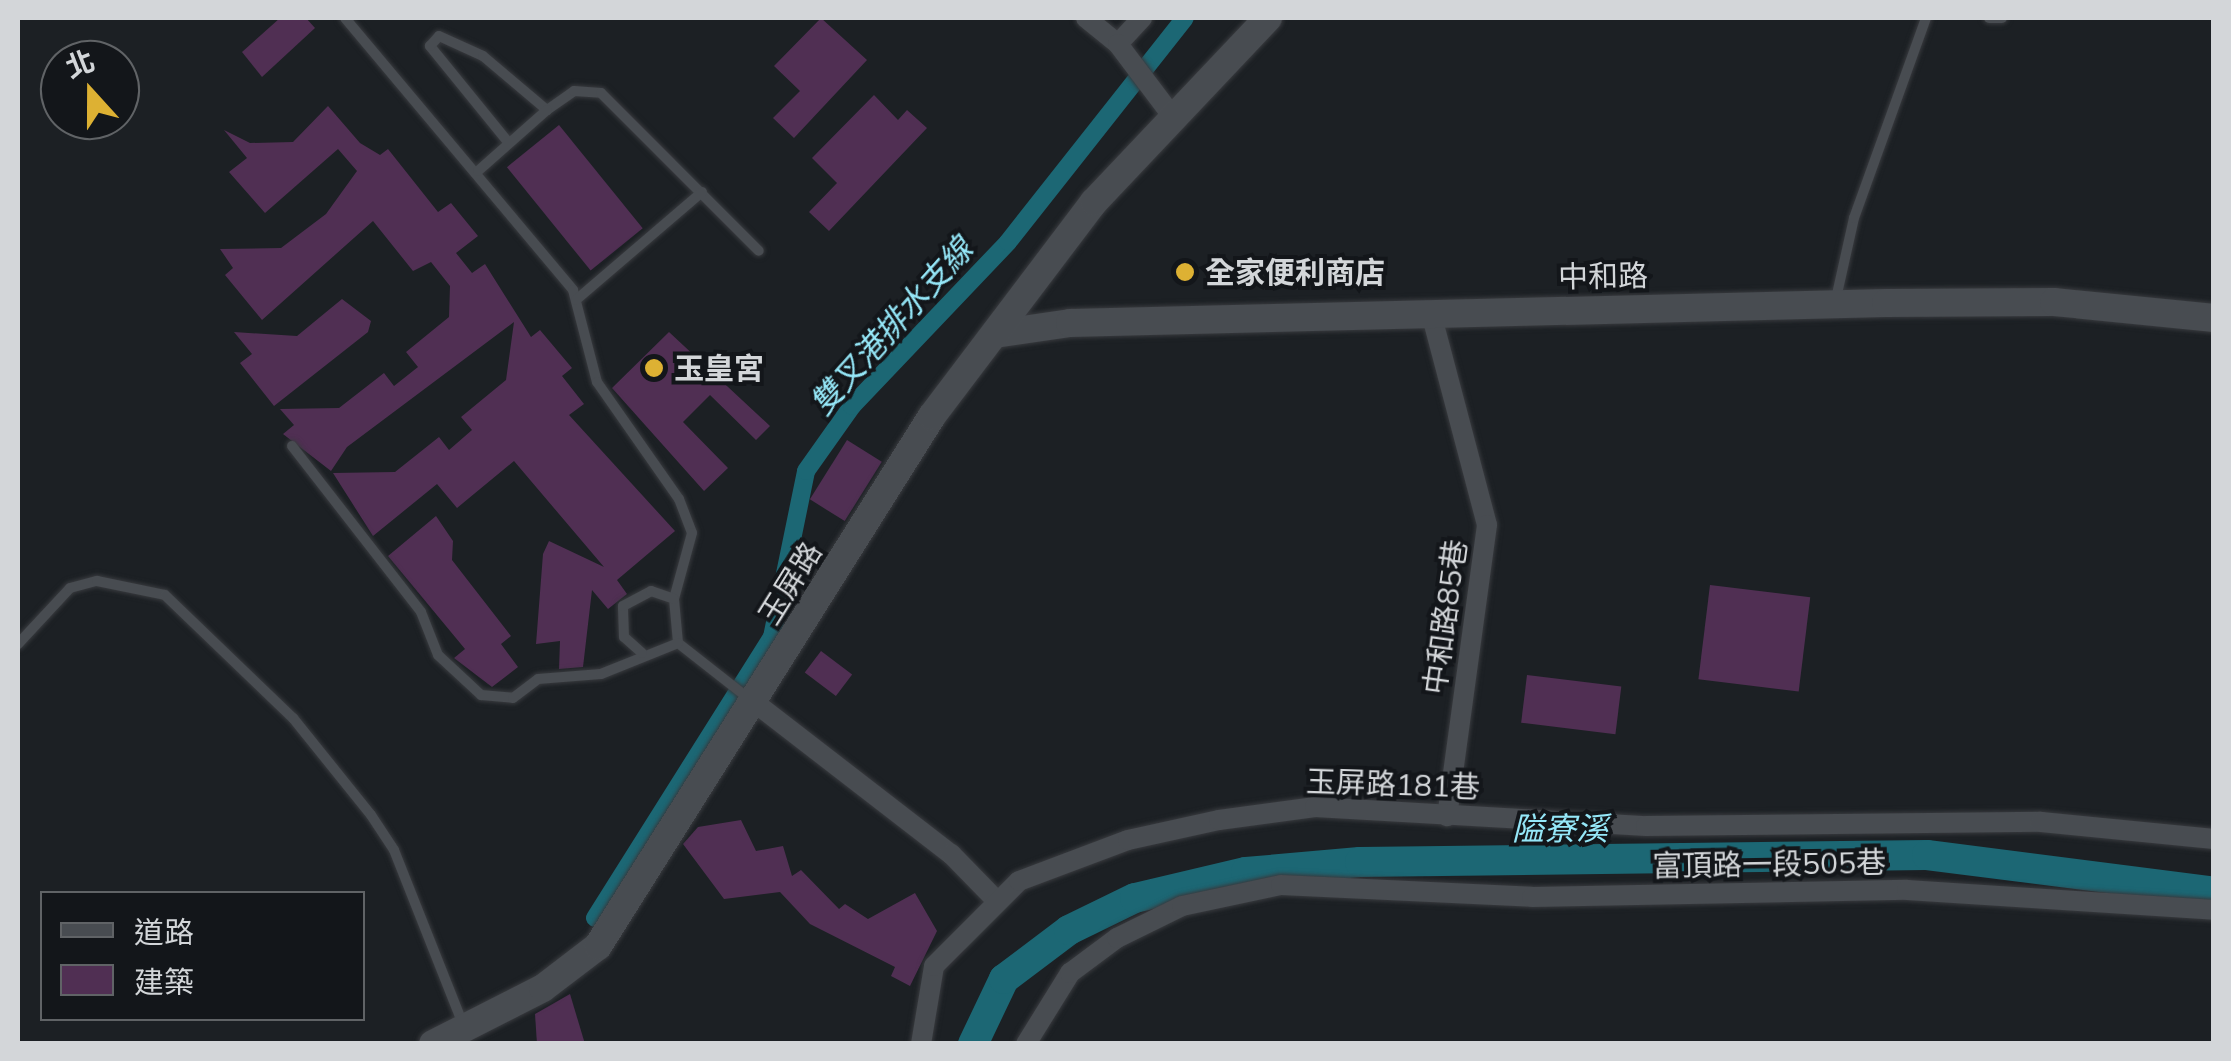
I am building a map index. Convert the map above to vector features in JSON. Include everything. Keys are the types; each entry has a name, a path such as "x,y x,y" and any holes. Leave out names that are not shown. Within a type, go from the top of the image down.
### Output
{"street":[{"path":"1086,18 1118,44 1170,113"},
{"path":"1118,44 1142,18"},
{"name":"玉屏路","path":"432,1044 543,988 598,946 932,416 1170,113 1268,18"},
{"name":"中和路","path":"994,334 1070,323 1834,304 2054,302 2214,318"},
{"name":"中和路85巷","path":"1431,313 1488,525 1446,816"},
{"path":"754,702 951,854 995,900"},
{"name":"玉屏路181巷","path":"921,1044 934,966 995,900 1050,866 1219,820 1315,807 1646,826 2041,822 2214,840"},
{"name":"富頂路一段505巷","path":"1026,1044 1070,973 1117,938 1182,906 1281,886 1532,897 1907,890 2214,910"}],"lane":[{"path":"345,18 478,171 576,300 597,382 678,499 692,534 674,599 678,644 754,702"},
{"path":"1834,304 1854,218 1926,18"},
{"path":"1989,18 2002,18"},
{"path":"508,142 430,46 438,36 483,56 547,110"},
{"path":"478,171 508,142 574,91 602,92 760,251"},
{"path":"576,300 702,192"},
{"path":"292,446 421,612 438,655 481,695 512,698 538,679 601,674 642,653 678,644"},
{"path":"18,644 70,588 98,581 166,594 293,718 371,815 394,850 464,1028"},
{"path":"642,653 624,637 622,606 652,591 674,599"}],"building":[{"path":"280,18 306,18 315,28 262,77 242,52"},
{"path":"821,18 867,60 794,138 773,118 800,91 774,66"},
{"path":"874,95 898,120 907,110 927,128 829,231 809,212 837,183 812,158"},
{"path":"328,106 360,143 380,155 388,149 438,212 451,203 478,236 456,253 472,273 485,264 531,337 540,330 572,368 562,376 584,404 569,415 675,531 617,580 627,594 608,609 592,590 583,667 559,669 560,641 536,644 543,554 549,541 604,567 514,461 457,508 437,484 373,536 333,473 395,472 439,437 449,450 472,430 461,417 506,380 514,322 347,447 331,471 283,434 294,425 280,409 339,408 384,373 394,386 418,367 406,352 449,317 450,286 431,262 413,271 373,221 262,320 225,275 233,268 220,249 281,248 326,214 357,171 338,149 265,213 229,172 247,158 224,130 250,143 293,142"},
{"path":"559,125 643,228 591,271 507,167"},
{"path":"342,299 371,321 368,332 274,406 240,363 252,354 234,332 297,336"},
{"path":"669,332 770,426 756,440 710,395 683,422 728,468 704,491 612,388"},
{"path":"847,440 882,462 845,521 810,499"},
{"path":"436,516 453,541 452,560 511,636 501,644 518,667 492,687 454,658 465,649 388,556"},
{"path":"1710,585 1810,597 1799,692 1698,679"},
{"path":"821,651 852,674 836,696 805,673"},
{"path":"1527,675 1621,687 1615,734 1521,723"},
{"path":"741,820 756,851 783,846 792,876 801,870 839,909 845,904 868,919 915,893 937,931 910,986 891,976 895,967 810,924 780,892 724,899 683,844 698,827"},
{"path":"570,994 585,1044 537,1044 535,1014"}],"waterway":[{"name":"雙叉港排水支線","path":"595,918 772,637 806,471 852,406 1008,242 1185,18"},
{"name":"隘寮溪","path":"973,1044 1004,979 1069,930 1135,898 1246,872 1360,862 1927,855 2214,892"}],"place":[{"name":"全家便利商店","path":"1185,272"},
{"name":"玉皇宮","path":"654,368"}]}
